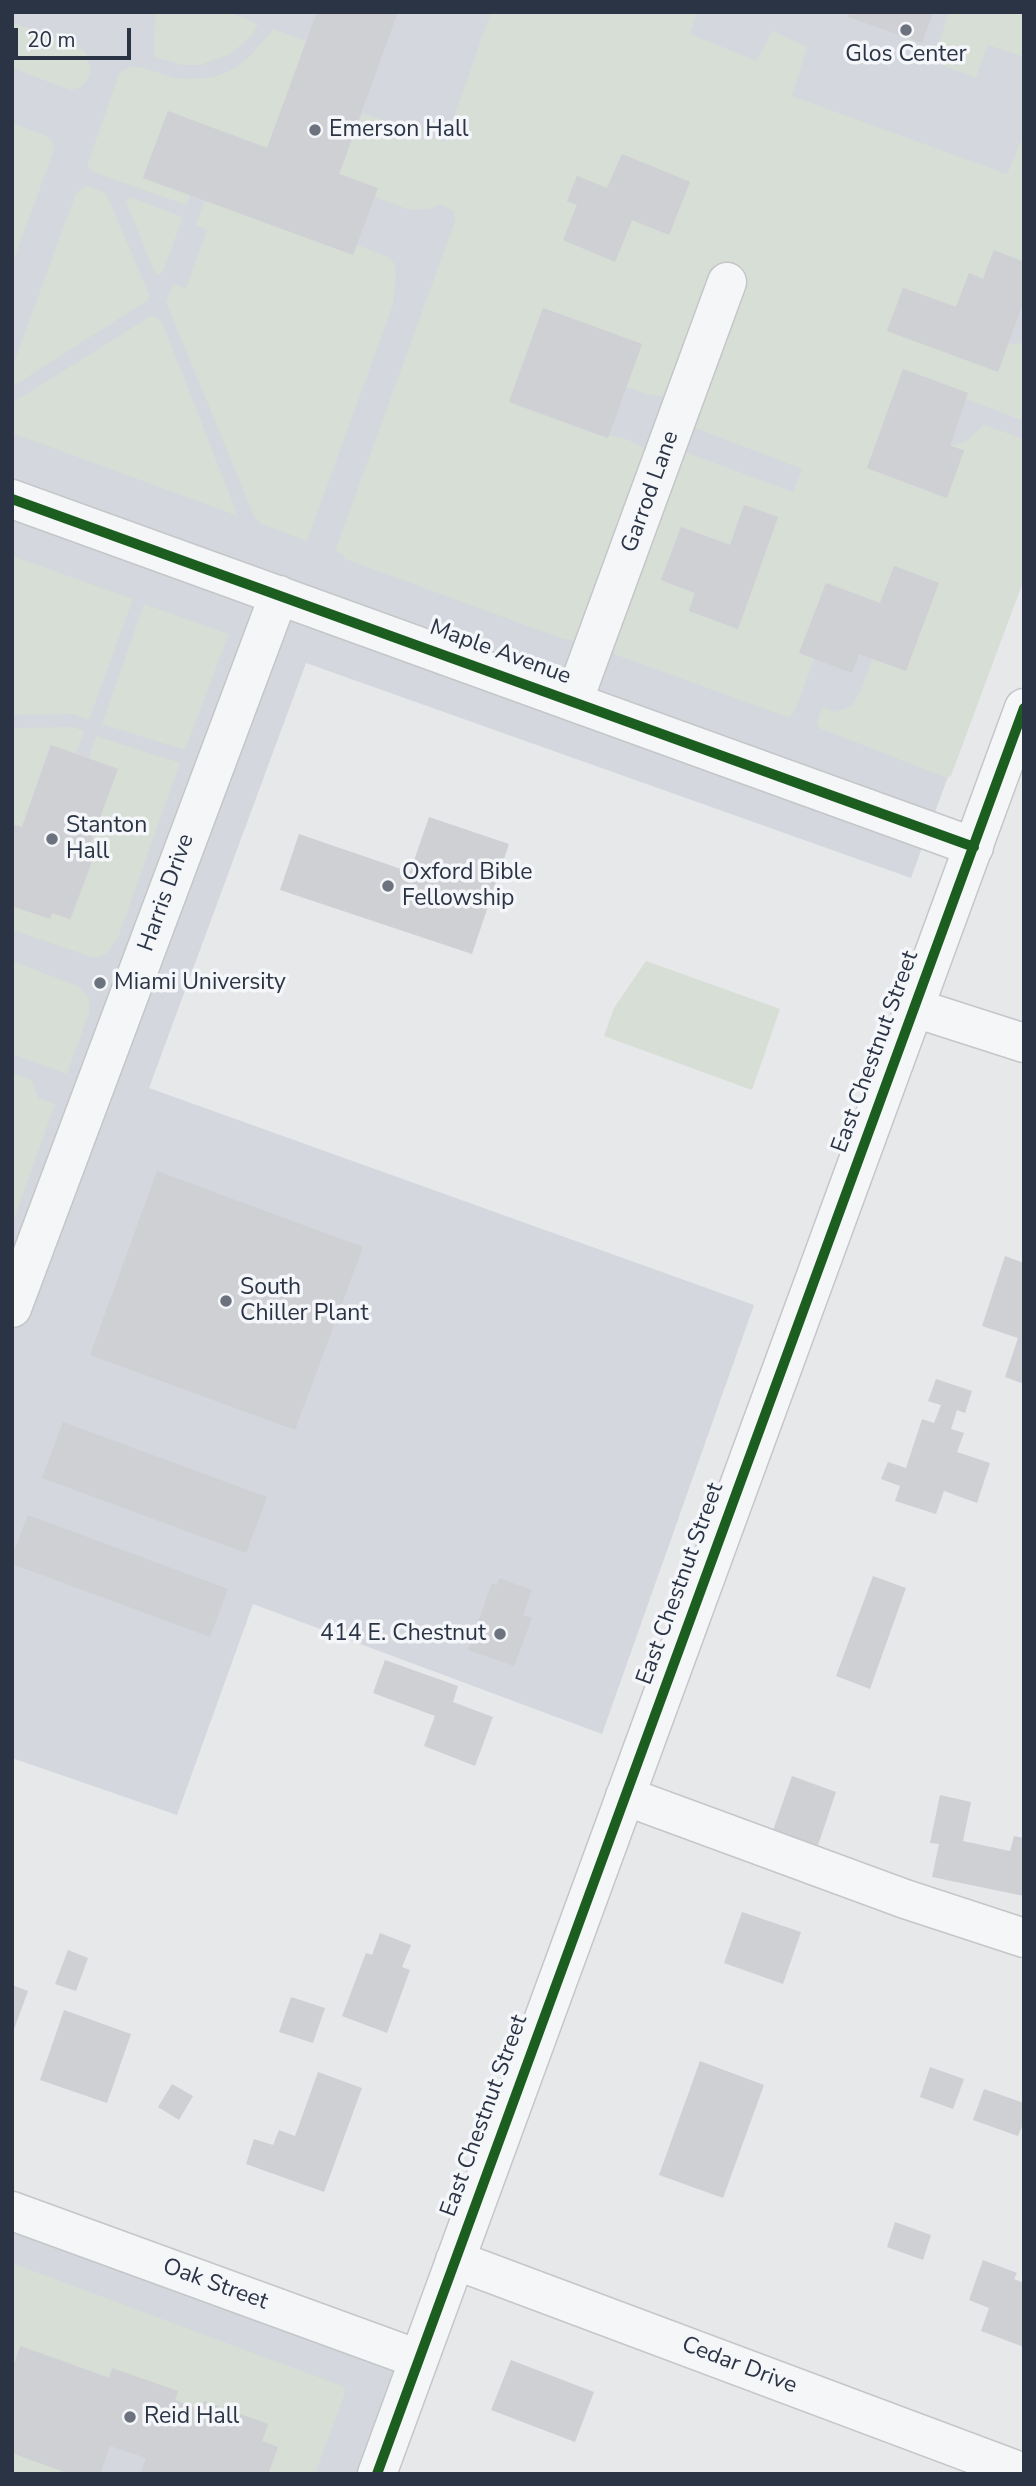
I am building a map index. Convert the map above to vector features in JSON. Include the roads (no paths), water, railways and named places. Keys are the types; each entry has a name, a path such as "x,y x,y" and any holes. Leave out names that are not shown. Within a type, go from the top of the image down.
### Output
{"street":[{"name":"Garrod Lane","path":"573,702 727,282"},
{"name":"Maple Avenue","path":"12,499 974,847"},
{"name":"Harris Drive","path":"12,1308 278,595"},
{"name":"East Chestnut Street","path":"377,2474 1024,708"},
{"path":"915,1008 1024,1043"},
{"path":"625,1796 905,1899 1024,1938"},
{"name":"Oak Street","path":"12,2211 418,2359"},
{"name":"Cedar Drive","path":"455,2260 1024,2473"}],"place":[{"name":"Glos Center","path":"906,30"},
{"name":"Emerson Hall","path":"315,130"},
{"name":"Stanton Hall","path":"52,839"},
{"name":"Oxford Bible Fellowship","path":"388,886"},
{"name":"Miami University","path":"100,983"},
{"name":"South Chiller Plant","path":"226,1301"},
{"name":"414 E. Chestnut","path":"500,1634"},
{"name":"Reid Hall","path":"130,2417"}]}
